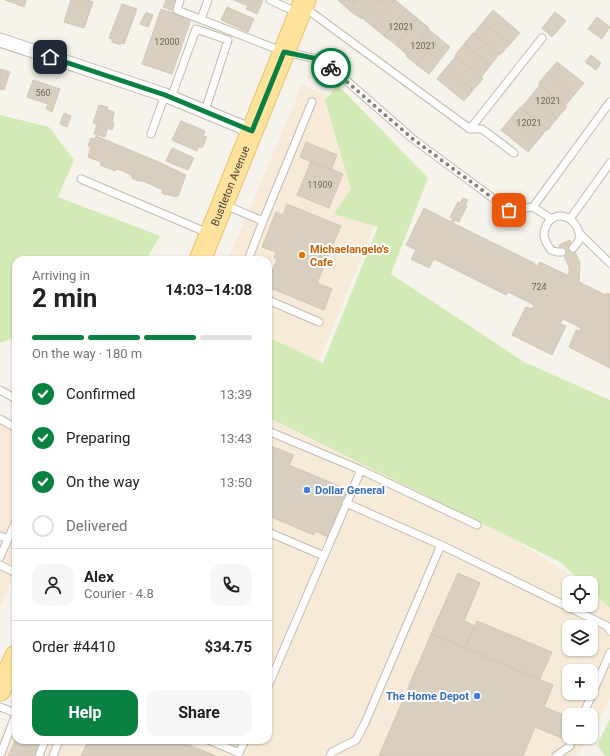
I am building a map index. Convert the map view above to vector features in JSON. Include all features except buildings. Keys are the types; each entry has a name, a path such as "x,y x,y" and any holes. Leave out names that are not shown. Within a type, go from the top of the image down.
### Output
{"main road":[{"name":"Bustleton Avenue","path":"202,256 302,7"},
{"path":"0,690 12,664"}],"street":[{"path":"0,40 168,96 252,131"}],"lane":[{"path":"180,0 177,10 284,52 323,60 413,139 509,210 533,207 552,219"},
{"path":"201,19 208,0"},
{"path":"270,0 302,7 470,129 482,129 514,152"},
{"path":"151,134 196,30 228,40 205,111"},
{"path":"470,129 542,38"},
{"path":"250,256 312,102"},
{"path":"533,207 610,102"},
{"path":"570,219 610,163"},
{"path":"81,180 210,234"},
{"path":"223,204 263,221"},
{"path":"562,252 551,250 544,236 546,225 552,219 560,216 570,219 576,225 579,233 579,241 573,248"},
{"path":"579,233 610,263"},
{"path":"272,302 319,322"},
{"path":"0,390 12,396"},
{"path":"0,419 12,426"},
{"path":"272,433 361,470 477,525"},
{"path":"272,676 361,470"},
{"path":"346,503 441,545 607,626 610,632"},
{"path":"0,557 12,530"},
{"path":"272,534 324,556"},
{"path":"0,536 8,539"},
{"path":"330,756 332,752 356,740 365,723 441,545"},
{"path":"0,566 12,571"},
{"path":"586,708 610,653"},
{"path":"0,707 12,712"},
{"path":"0,756 12,724"},
{"path":"39,756 44,744"},
{"path":"53,756 58,744"},
{"path":"218,744 247,756"},
{"path":"239,753 243,744"},
{"path":"556,756 571,744"}],"shaded area":[{"path":"302,85 337,99 378,216 294,422 479,517 572,576 562,576 562,612 598,612 598,592 610,600 610,699 598,720 598,708 562,708 562,744 585,744 580,752 575,756 0,756 0,739 12,710 12,744 272,744 272,256 230,256"},
{"path":"0,424 12,431 12,579 0,607"}],"green space":[{"path":"338,85 428,178 391,274 524,362 610,400 610,608 598,597 598,576 575,576 560,562 272,419 272,339 323,363 378,227 334,214 351,189 325,100"},
{"path":"0,115 49,127 74,160 58,197 160,236 148,256 12,256 12,338 0,343"},
{"path":"610,719 610,756 605,756 597,745"}],"way so far":[{"path":"331,68 413,139 509,210"}],"place":[{"name":"Michaelangelo's Cafe","path":"302,255"},
{"name":"Dollar General","path":"307,490"},
{"name":"The Home Depot","path":"477,696"}],"route":[{"path":"50,57 165,95 252,131 284,52 323,60 331,68"}]}
